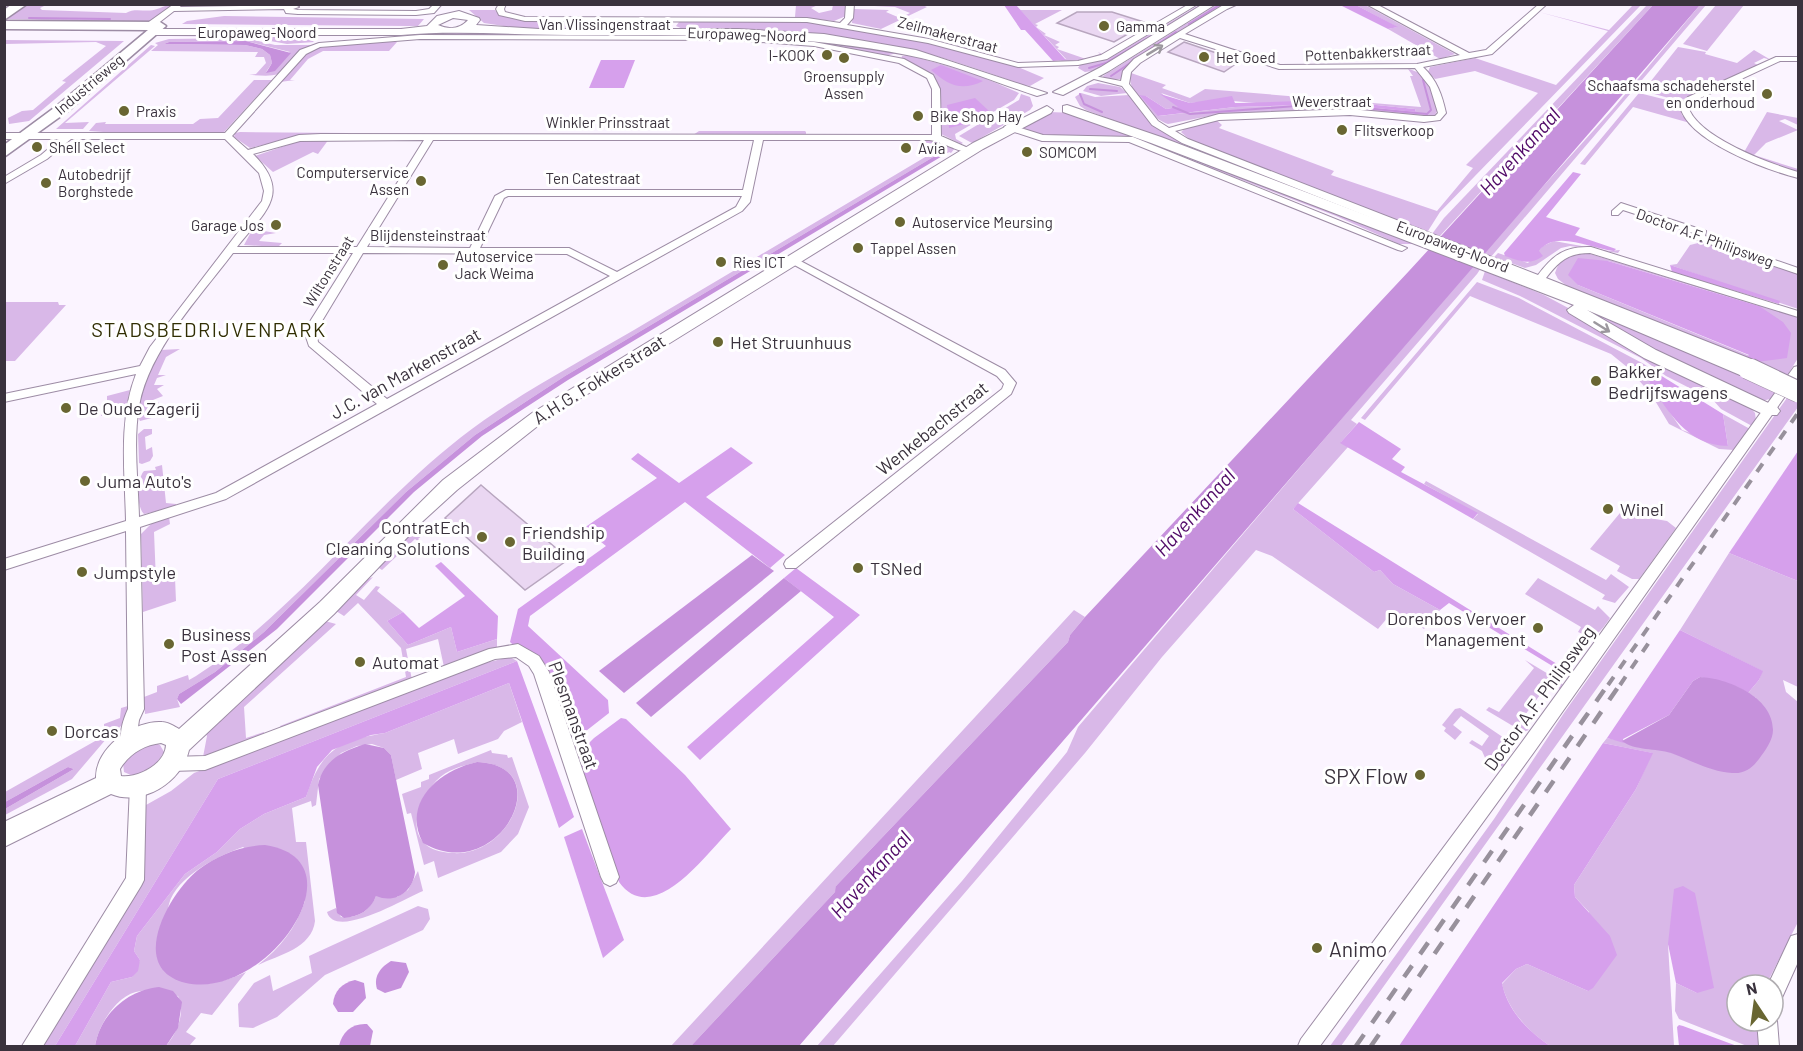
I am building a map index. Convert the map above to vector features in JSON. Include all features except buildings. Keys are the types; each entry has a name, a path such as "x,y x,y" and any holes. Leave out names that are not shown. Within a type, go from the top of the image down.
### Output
{"main road":[{"path":"4,8 9,4"},
{"path":"4,16 21,4"},
{"path":"1040,101 1068,100 1092,77 1211,4"},
{"path":"434,26 441,18 466,15"},
{"name":"Europaweg-Noord","path":"4,25 300,32 434,26 450,32 466,15 511,30 802,35 912,52 979,72 1040,101"},
{"name":"Europaweg-Noord","path":"4,31 434,26"},
{"name":"Industrieweg","path":"4,153 13,138 63,108 150,29"},
{"path":"300,32 314,36 319,45"},
{"path":"892,59 902,53 912,52"},
{"path":"1040,101 1068,100"},
{"name":"Europaweg-Noord","path":"1068,100 1411,239 1537,282 1749,368 1798,395"},
{"name":"A.H.G. Fokkerstraat","path":"158,743 259,671 327,608 416,516 477,461 537,418 1010,128 1040,101"},
{"path":"1537,282 1650,354 1771,411"},
{"path":"4,835 110,776 115,755 158,743 157,778 138,786 123,788 110,776"},
{"path":"4,829 110,776"}],"street":[{"path":"150,29 177,7 287,8 304,4"},
{"path":"287,8 298,12 416,13 431,11 439,4"},
{"name":"Zeilmakerstraat","path":"503,4 500,9 502,13 519,18 675,16 799,19 929,41 1012,65 1071,63 1107,56 1195,4"},
{"path":"843,25 849,18 850,4"},
{"path":"1071,63 1081,73 1125,84 1131,66 1224,7 1235,4"},
{"path":"1369,4 1468,56"},
{"name":"Pottenbakkerstraat","path":"1180,35 1279,67 1417,66 1492,51 1544,4"},
{"path":"670,32 675,16"},
{"name":"Van Vlissingenstraat","path":"319,45 401,38 734,38 814,44 892,59 915,67 932,80 938,103 937,138"},
{"path":"227,136 303,52 319,45"},
{"path":"1798,58 1778,59 1691,99 1684,106 1690,120 1727,149 1752,161 1798,175"},
{"name":"Weverstraat","path":"1161,136 1219,117 1350,112 1424,119 1437,118 1442,113 1435,86 1432,79 1417,66"},
{"name":"Europaweg-Noord","path":"1125,84 1161,136"},
{"name":"Europaweg-Noord","path":"1010,128 1042,138 1130,140 1411,239"},
{"name":"Industrieweg","path":"4,181 44,157 69,136"},
{"path":"13,138 227,136 266,173 270,190 263,209 154,350 144,369 132,415 136,710 131,720 158,743"},
{"name":"Wiltonstraat","path":"385,404 313,343 310,331 430,137"},
{"name":"J.C. van Markenstraat","path":"4,565 221,496 739,208 745,202 759,137"},
{"name":"Winkler Prinsstraat","path":"245,154 304,138 937,138 977,147"},
{"name":"Ten Catestraat","path":"474,250 500,196 506,194 746,193"},
{"name":"Doctor A.F. Philipsweg","path":"1615,213 1621,206 1702,233 1699,237 1798,271"},
{"path":"1537,282 1559,255 1577,249 1592,250 1798,314"},
{"name":"Blijdensteinstraat","path":"232,250 575,252 618,276"},
{"name":"Wenkebachstraat","path":"791,564 1010,387 1008,380 1001,374 793,260"},
{"name":"Europaweg-Noord","path":"1749,368 1798,386"},
{"path":"4,398 144,369"},
{"name":"Doctor A.F. Philipsweg","path":"1308,1047 1771,411 1798,370"},
{"name":"Plesmanstraat","path":"158,743 205,763 494,653 518,650 534,661 541,672 610,877"},
{"path":"32,1047 135,880 138,786"},
{"path":"1784,973 1798,944"}],"shaded area":[{"path":"920,4 927,7 881,29 852,23 853,9 889,10 886,12 900,18 910,13 895,7 853,5"},
{"path":"25,5 46,5 40,8 42,10 126,13 172,5 152,20 143,23 8,19"},
{"path":"796,5 818,5 811,8 819,13 832,10 833,5 847,5 846,16 834,21 795,17"},
{"path":"1004,5 1016,5 1066,60 1053,61 1025,30 1021,30"},
{"path":"1199,5 1207,5 1099,70 1085,72 1078,68 1080,65 1113,56"},
{"path":"1216,5 1226,5 1132,61 1124,70 1121,79 1104,79 1103,76"},
{"path":"1340,5 1356,5 1398,27 1388,29"},
{"path":"1356,5 1365,5 1455,54 1440,59 1388,29 1397,27"},
{"path":"1633,5 1641,5 1440,212 1428,231 1415,229 1190,140 1181,132 1187,127 1215,119 1222,125 1219,128 1334,171 1331,175 1437,211 1473,168 1466,165 1538,93 1475,71 1435,79 1428,72 1430,67 1475,58 1556,85 1608,31 1539,12 1609,30"},
{"path":"1647,5 1653,5 1439,237 1432,234 1444,218"},
{"path":"1700,5 1706,5 1490,258 1482,254 1612,110"},
{"path":"1716,5 1744,5 1707,51 1683,44"},
{"path":"469,10 495,10 499,15 518,20 669,22 665,28 657,30 524,29 484,23"},
{"path":"1020,10 1062,10 1035,24 1038,25 1036,27 1046,34 1044,35 1060,42 1055,45 1059,47 1057,49 1086,59 1100,54 1098,52 1104,55 1083,60 1054,62 1066,59"},
{"path":"224,16 424,19 418,26 182,24 187,21"},
{"path":"679,22 811,22 922,41 1018,67 1044,78 1030,86 1023,85 909,49 853,39 797,34 685,30 676,26"},
{"path":"470,30 793,36 897,53 885,56 817,43 745,37 429,36 426,31 450,33"},
{"path":"172,33 306,35 314,42 287,44 248,37 169,36"},
{"path":"246,38 275,45 312,45 301,52 278,74 249,75 256,74 266,63 264,57 255,57 258,52 151,51 158,45 155,43 169,39","holes":["246,41 290,52 266,72 272,63 270,55 262,49 245,45 164,44 169,42"]},
{"path":"4,40 124,41 29,121 9,124 8,118 22,111 33,110 66,82 62,81 106,46 96,42 5,44"},
{"path":"392,40 397,42 389,51 323,51 308,59 290,80 295,80 280,82 304,55 317,48"},
{"path":"151,45 155,46 65,123 89,122 83,129 56,129"},
{"path":"1678,47 1706,52 1705,54 1737,63 1754,50 1771,60 1764,58 1754,63 1758,65 1680,101 1643,91"},
{"path":"908,55 973,73 1019,93 1014,100 955,134 956,139 963,143 961,144 941,134 938,86 927,72 901,60 902,56"},
{"path":"601,60 635,60 624,88 589,88"},
{"path":"941,65 983,81 968,86 949,83 931,70"},
{"path":"1408,69 1422,75 1430,84 1437,111 1435,115 1425,117 1353,110 1220,114 1168,124 1155,117 1141,103 1130,80 1131,73 1166,85 1162,88 1190,98 1205,89 1421,107 1410,76 1413,76","holes":["1161,93 1190,103 1221,100 1268,104 1328,100 1415,109 1416,112 1335,104 1235,107 1159,116 1140,96 1146,96 1166,109 1179,107"]},
{"path":"254,80 272,80 224,132 132,134 89,131 96,123 193,124 200,119 218,118"},
{"path":"1098,83 1120,87 1127,93 1101,96 1083,91 1087,86"},
{"path":"1081,93 1095,97 1129,95 1150,122 1183,144 1388,224 1086,110 1080,106 1075,97"},
{"path":"1639,93 1679,103 1682,115 1690,123 1633,107 1585,165 1580,164"},
{"path":"1021,94 1030,97 1033,106 1030,110 972,143 959,136 1019,100"},
{"path":"1160,94 1190,103 1232,96 1235,103 1328,100 1415,109 1416,112 1335,104 1235,107 1158,116 1139,95 1146,96 1166,109 1178,107"},
{"path":"975,98 989,111 969,123 949,128 947,105"},
{"path":"1049,112 1075,113 1416,244 1399,244 1336,216 1132,138 1040,136 1025,129"},
{"path":"1767,112 1798,118 1798,125 1785,119 1779,121 1798,130 1766,143 1754,155 1798,169 1798,173 1743,154"},
{"path":"699,131 805,131 806,135 693,135"},
{"path":"235,133 348,133 303,136 250,148 234,137"},
{"path":"329,139 318,154 313,152 273,172 255,156 299,141"},
{"path":"927,139 939,140 955,148 951,153 945,150 565,376 475,435 406,492 264,632 215,672 179,694 177,699 180,707 145,714 144,697 157,692 157,686 188,675 189,680 232,650 266,622 394,497 460,438 502,408 546,381 932,153 923,149 922,144 927,143 922,142"},
{"path":"1573,172 1581,174 1546,217 1580,228 1575,235 1616,249 1614,251 1605,250 1574,242 1554,241 1539,251 1543,256 1533,261 1524,262 1505,256 1504,253"},
{"path":"251,232 276,233 264,235 259,241 282,243 278,247 244,245"},
{"path":"1554,241 1609,251 1620,250 1618,253 1570,246 1561,248 1536,265 1525,268 1494,257 1498,253 1528,263 1543,246"},
{"path":"1706,241 1798,273 1798,309 1670,265 1677,264 1690,245"},
{"path":"1587,253 1795,316 1798,319 1798,358 1787,376 1757,362 1759,306 1608,261 1578,285 1750,356 1746,358 1567,286 1558,279 1555,273 1563,259 1571,255"},
{"path":"1578,258 1608,261 1759,306 1783,322 1791,333 1787,358 1756,362 1746,358 1749,355 1578,285 1568,275"},
{"path":"1473,265 1481,268 1477,274 1351,420 1357,424 1341,442 1348,447 1293,509 1374,572 1380,570 1393,584 1440,610 1424,629 1394,610 1378,629 1272,556 1256,550 1162,657 1085,753 833,1046 817,1046 962,881 1067,752 1078,727"},
{"path":"1670,265 1780,301 1779,304 1672,272"},
{"path":"1485,271 1544,295 1747,404 1755,413 1756,421 1752,426 1721,409 1713,400 1666,376 1641,358 1520,296 1482,280"},
{"path":"1477,282 1519,298 1644,364 1652,370 1637,363 1650,377 1649,382 1682,430 1728,446 1723,414 1750,429 1734,450 1719,449 1669,424 1651,394 1627,367 1611,354 1470,296 1365,420 1361,418"},
{"path":"1561,299 1777,391 1770,399 1762,401 1617,333"},
{"path":"5,302 58,302 59,305 66,305 15,361 5,361"},
{"path":"180,349 166,357 158,375 166,375 157,378 154,385 164,385 157,389 163,396 148,402 151,406 158,402 167,414 140,421 138,406 140,396 160,350"},
{"path":"1637,363 1723,414 1728,446 1701,440 1681,425 1664,405 1649,382 1649,376 1634,366"},
{"path":"130,390 125,413 122,411 101,416 103,407 107,406 107,396"},
{"path":"1789,395 1798,400 1798,407 1341,1046 1330,1046 1494,819 1564,713"},
{"path":"1359,422 1401,449 1392,459 1405,467 1401,472 1478,513 1473,519 1340,443"},
{"path":"144,429 152,429 152,434 145,437 146,450 152,447 153,456 150,461 142,464 139,463 138,434"},
{"path":"731,447 753,463 706,497 785,555 770,568 685,502 530,616 528,626 608,700 609,713 586,731 575,736 566,720 552,675 547,667 537,656 510,642 518,609 606,546 584,528 657,478 631,459 638,453 679,483"},
{"path":"1798,451 1798,581 1729,553"},
{"path":"162,465 166,503 176,504 176,507 144,514 139,499 142,475 144,471 156,470 155,467"},
{"path":"1426,481 1606,580 1611,574 1629,587 1615,603 1602,599 1605,595 1473,519 1478,514 1424,484"},
{"path":"1298,503 1557,664 1554,667 1449,603 1440,610 1393,584 1380,570 1374,572 1293,509"},
{"path":"1620,513 1667,521 1676,528 1639,579 1632,579 1617,571 1620,566 1590,549"},
{"path":"169,517 170,524 154,532 156,581 175,578 176,601 143,612 141,534 152,523"},
{"path":"415,527 425,533 418,539 442,561 415,539 382,570 379,568"},
{"path":"1729,553 1798,581 1798,687 1783,680 1786,692 1798,702 1798,922 1772,973 1725,973 1725,1033 1759,1033 1761,1046 1747,1046 1679,1019 1675,1011 1676,983 1697,993 1668,944 1674,1046 1550,1046 1520,1019 1509,1003 1502,984 1516,969 1527,964 1588,991 1589,912 1575,897 1574,885 1636,789 1652,753 1603,743 1607,738 1667,751 1711,767 1756,698 1748,693 1759,680 1762,671 1680,630"},
{"path":"441,562 498,616 497,639 457,652 451,627 408,645 387,621 403,612 419,628 465,596 435,566"},
{"path":"796,568 860,615 700,760 687,747 834,617 784,578"},
{"path":"373,577 356,595 364,600 376,586 380,587 377,591 403,612 387,621 408,645 451,627 457,652 497,639 497,647 444,667 438,639 406,649 412,680 281,728 280,726 406,677 401,648 358,603 344,616 336,611 368,579"},
{"path":"1538,578 1595,610 1598,606 1610,618 1597,634 1589,636 1578,632 1581,627 1525,594"},
{"path":"1074,610 1085,617 1070,635 1068,642 836,886 836,891 691,1046 671,1046"},
{"path":"325,621 336,624 244,707 246,738 264,732 264,734 208,758 203,757 207,736 203,729"},
{"path":"1680,630 1763,671 1759,680 1748,693 1738,687 1700,677 1693,681 1669,715 1623,739 1624,743 1607,738"},
{"path":"510,657 517,661 218,779 55,1046 41,1046 134,894 146,805 171,791 194,773 485,663"},
{"path":"1525,660 1563,685 1560,689 1549,683 1519,723 1529,730 1523,732 1486,710 1489,707 1499,712 1534,668"},
{"path":"517,661 574,817 559,828 509,683 385,733 371,735 332,750 317,767 306,797 264,814 240,829 217,852 185,874 137,936 134,951 140,960 138,971 132,977 111,982 75,1046 55,1046 218,779"},
{"path":"509,683 522,722 504,731 498,739 458,754 454,739 418,753 422,769 396,780 391,755 384,748 372,744 357,746 341,753 319,779 316,805 312,807 311,801 292,808 296,842 306,842 315,921 308,938 293,949 258,965 286,937 305,901 243,847 211,861 180,885 169,904 161,965 180,980 201,984 224,980 246,972 212,1015 201,1013 186,1032 196,1038 189,1046 166,1046 174,1035 181,1015 178,996 145,991 132,993 117,1004 100,1029 95,1046 75,1046 111,982 132,977 140,960 134,951 137,936 185,874 217,852 240,829 264,814 306,797 325,759 343,745 385,733"},
{"path":"128,706 128,720 107,738 72,779 5,815 5,809 74,769 68,767 5,802 5,792 104,736 104,724 120,718 121,708"},
{"path":"1460,708 1507,740 1513,752 1503,745 1494,757 1505,765 1503,767 1486,760 1482,751 1469,743 1472,740 1482,746 1489,736 1461,716 1453,725 1462,732 1455,740 1444,731 1446,728 1442,725 1455,709"},
{"path":"621,718 626,719 685,775 731,829 694,869 678,882 663,892 647,897 633,894 619,882 577,755 594,738"},
{"path":"155,743 160,745 164,752 153,769 133,776 124,772 123,763 130,752"},
{"path":"1603,743 1653,753 1636,789 1574,885 1575,897 1610,936 1617,955 1593,988 1588,991 1527,964 1516,969 1502,983 1509,1002 1520,1019 1550,1046 1399,1046"},
{"path":"491,750 492,753 512,757 529,807 518,834 501,852 438,878 434,861 424,865 411,813 407,814 402,794 421,787 421,782 429,779 429,775","holes":["477,762 500,767 513,778 518,793 515,810 506,827 492,841 474,850 453,853 426,845 419,837 417,816 421,804 436,781 450,771"]},
{"path":"582,829 624,940 603,958 564,837"},
{"path":"418,871 423,891 386,909 356,920 343,922 333,919 327,912 336,908 341,917 358,915 367,910 376,896 397,897 408,890"},
{"path":"1683,886 1695,893 1714,988 1697,993 1676,983 1668,944 1674,889"},
{"path":"418,906 428,909 430,919 423,930 325,975 277,1017 253,1028 239,1027 238,1004 254,983 270,975 273,991 312,973 309,956"},
{"path":"1679,1025 1737,1046 1679,1046 1677,1027"}],"water":[{"name":"Havenkanaal","path":"1653,5 1700,5 799,1046 691,1046 835,892 836,886 1068,642 1070,635 1085,617 1409,271"},
{"path":"246,41 291,53 275,71 266,73 272,63 270,55 262,49 245,45 164,44 169,42"},
{"path":"945,150 949,152 568,380 482,436 414,492 277,629 181,704 177,699 179,694 215,672 264,632 406,492 475,435 565,376"},
{"path":"752,555 774,571 624,693 599,671"},
{"path":"784,578 801,591 651,717 636,703"},
{"path":"1700,677 1722,681 1746,691 1757,699 1771,718 1773,734 1770,741 1759,759 1748,770 1737,773 1724,772 1665,751 1639,748 1622,741 1669,715 1693,681"},
{"path":"365,744 384,748 391,755 415,872 411,885 402,894 390,898 376,896 364,912 344,918 337,913 318,785 329,763 341,754"},
{"path":"477,762 502,768 515,782 517,801 510,820 495,837 475,849 450,852 423,843 417,828 417,814 428,790 450,772"},
{"path":"68,767 74,769 5,809 5,802"},
{"path":"265,845 294,856 306,875 305,900 293,926 273,951 246,971 216,983 186,983 168,975 158,963 156,947 159,930 175,895 198,870 213,860 238,849"},
{"path":"391,961 406,963 409,972 401,988 385,993 377,989 376,980 381,969"},
{"path":"355,980 364,983 366,998 353,1012 338,1012 333,1004 337,991 346,983"},
{"path":"159,987 173,991 182,1002 178,1028 166,1046 95,1046 103,1024 117,1006 136,993"},
{"path":"367,1024 373,1031 370,1046 339,1046 348,1029"}],"waterway":[{"path":"1189,24 1221,4"},
{"path":"29,18 110,19"},
{"path":"1089,68 1106,63 1165,28"},
{"path":"1111,76 1176,32"},
{"path":"1173,107 1190,114 1322,104 1427,114 1431,110 1423,80"},
{"path":"1090,89 1117,91"},
{"path":"1080,94 1084,104 1102,112"}],"railway":[{"path":"1608,685 1798,413"},
{"path":"1620,685 1650,641"},
{"path":"1356,1046 1609,683"},
{"path":"1371,1046 1621,683"}],"place":[{"name":"Gamma","path":"1104,26"},
{"name":"I-KOOK","path":"827,55"},
{"name":"Het Goed","path":"1204,57"},
{"name":"Groensupply Assen","path":"844,58"},
{"name":"Schaafsma schadeherstel en onderhoud","path":"1767,94"},
{"name":"Praxis","path":"124,111"},
{"name":"Bike Shop Hay","path":"918,116"},
{"name":"Flitsverkoop","path":"1342,130"},
{"name":"Shell Select","path":"37,147"},
{"name":"Avia","path":"906,148"},
{"name":"SOMCOM","path":"1027,152"},
{"name":"Computerservice Assen","path":"421,181"},
{"name":"Autobedrijf Borghstede","path":"46,183"},
{"name":"Autoservice Meursing","path":"900,222"},
{"name":"Garage Jos","path":"276,225"},
{"name":"Tappel Assen","path":"858,248"},
{"name":"Ries ICT","path":"721,262"},
{"name":"Autoservice Jack Weima","path":"443,265"},
{"name":"Het Struunhuus","path":"718,342"},
{"name":"Bakker Bedrijfswagens","path":"1596,381"},
{"name":"De Oude Zagerij","path":"66,408"},
{"name":"Juma Auto's","path":"85,481"},
{"name":"Winel","path":"1608,509"},
{"name":"ContratEch Cleaning Solutions","path":"482,537"},
{"name":"Friendship Building","path":"510,542"},
{"name":"TSNed","path":"858,568"},
{"name":"Jumpstyle","path":"82,572"},
{"name":"Dorenbos Vervoer Management","path":"1538,628"},
{"name":"Business Post Assen","path":"169,644"},
{"name":"Automat","path":"360,662"},
{"name":"Dorcas","path":"52,731"},
{"name":"SPX Flow","path":"1420,775"},
{"name":"Animo","path":"1317,948"}],"district":[{"name":"STADSBEDRIJVENPARK","path":"209,329"}]}
